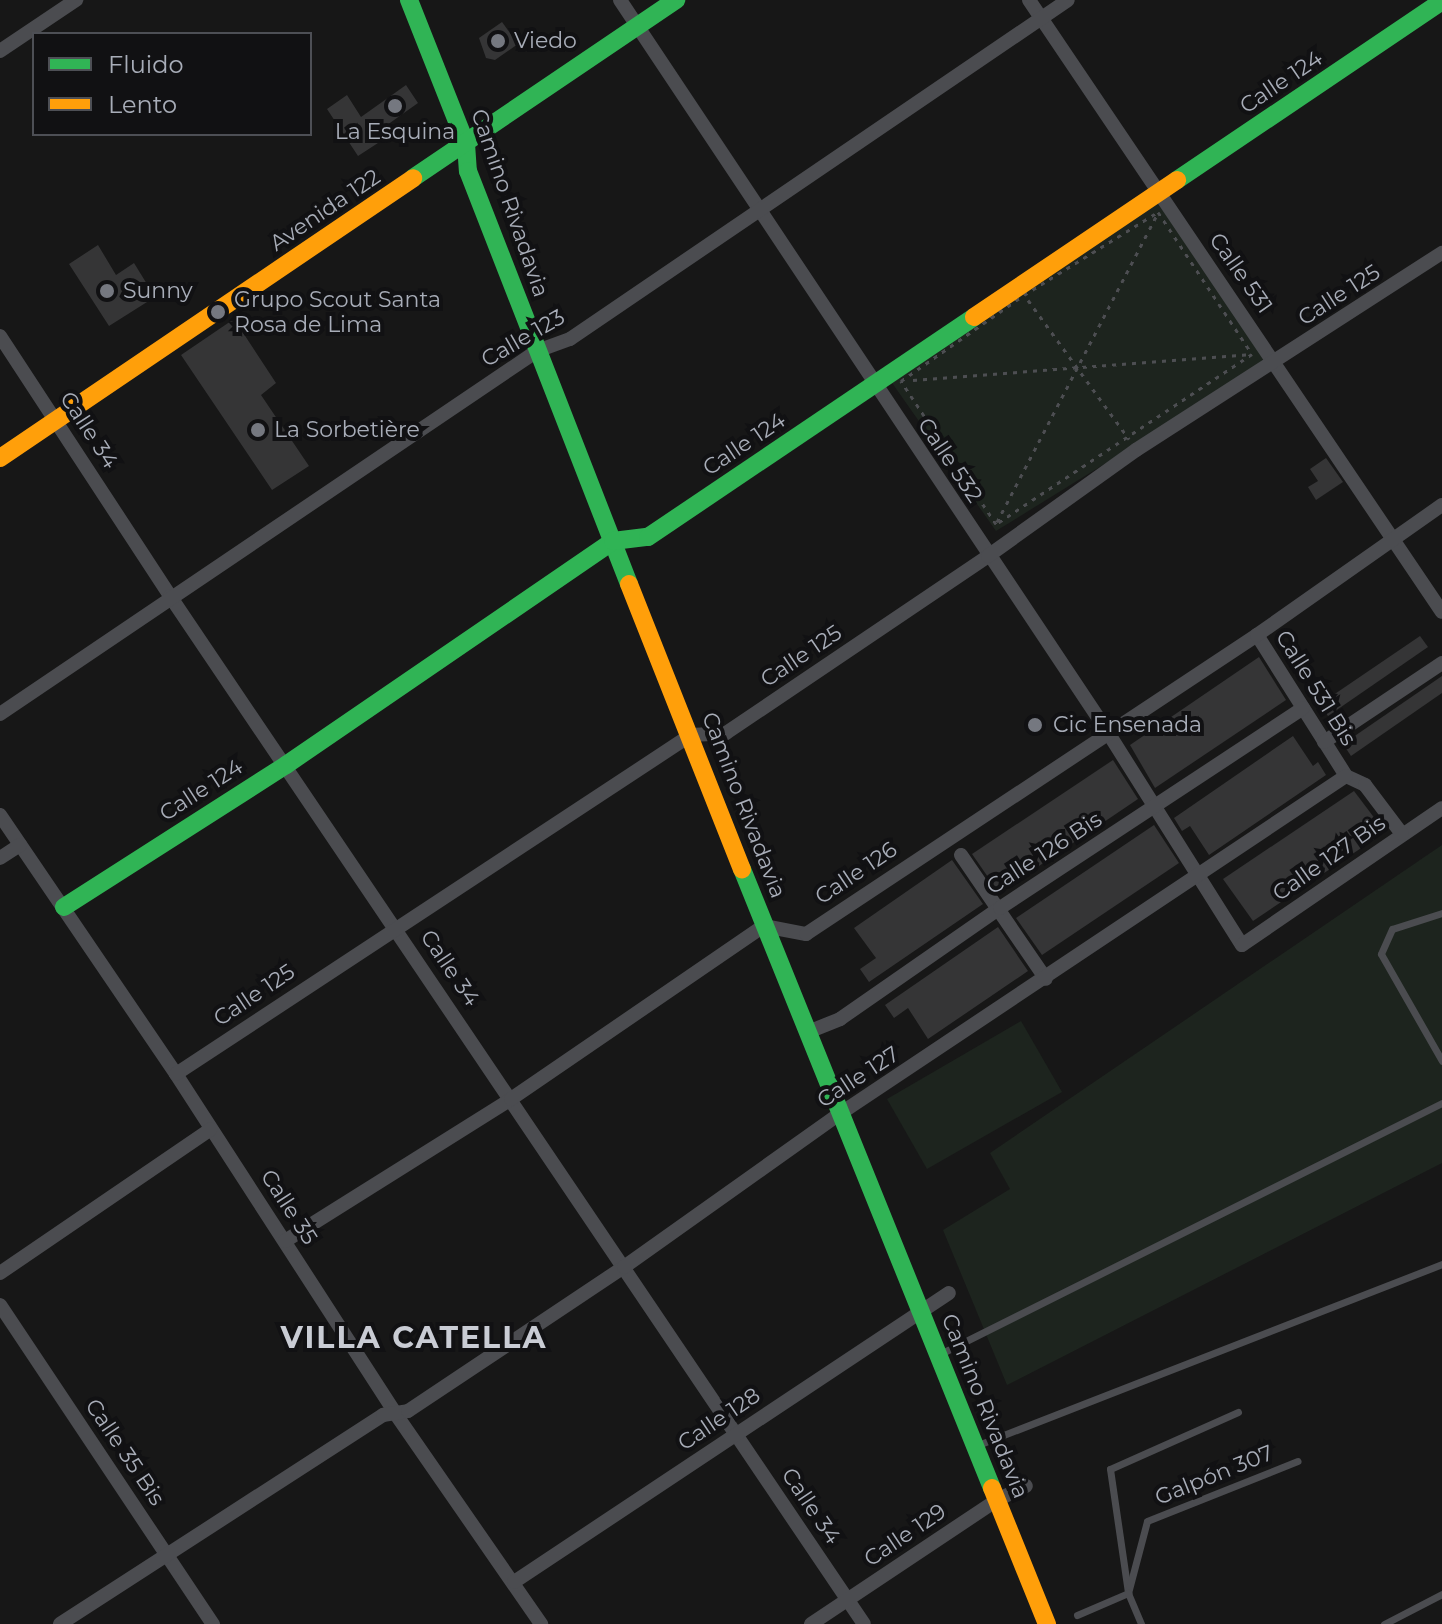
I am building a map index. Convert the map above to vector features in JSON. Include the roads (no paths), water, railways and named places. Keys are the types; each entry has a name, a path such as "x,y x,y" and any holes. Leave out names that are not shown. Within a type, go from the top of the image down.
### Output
{"main road":[{"name":"Camino Rivadavia","path":"409,0 466,144 468,171 537,351 764,926 1047,1624"},
{"name":"Avenida 122","path":"0,458 676,0"},
{"name":"Calle 124","path":"64,907 286,765 613,541 648,537 874,385 1159,203 1439,5"}],"street":[{"path":"0,51 76,0"},
{"name":"Calle 532","path":"620,0 1107,731 1242,945"},
{"name":"Calle 531","path":"1029,0 1159,203 1275,363 1442,612"},
{"name":"Calle 123","path":"0,714 170,596 537,351 570,339 1068,0"},
{"name":"Calle 125","path":"176,1074 691,735 726,733 988,556 1132,444 1275,363 1442,253"},
{"name":"Calle 34","path":"0,336 170,596 397,927 864,1624"},
{"name":"Calle 126","path":"764,926 806,934 1107,731 1257,635 1442,505"},
{"name":"Calle 531 Bis","path":"1257,635 1346,776 1365,785 1402,834"},
{"path":"1324,742 1442,663"},
{"name":"Calle 126 Bis","path":"808,1032 840,1019 1000,908 1303,708"},
{"name":"Calle 127","path":"395,1413 408,1411 624,1267 841,1113 1346,776"},
{"name":"Calle 127 Bis","path":"1242,945 1442,808"},
{"name":"Calle 35","path":"0,815 176,1074 395,1413 541,1624"},
{"path":"0,858 20,845"},
{"path":"961,855 1046,979"},
{"path":"285,1241 511,1099 764,926"},
{"path":"0,1273 211,1129"},
{"name":"Calle 128","path":"514,1582 949,1293"},
{"name":"Calle 35 Bis","path":"0,1305 213,1624"},
{"path":"60,1624 383,1415 395,1413"},
{"name":"Calle 129","path":"811,1624 997,1500 1026,1486"}],"lane":[{"path":"1442,913 1392,929 1381,954 1442,1061"},
{"path":"938,1355 1442,1103"},
{"path":"975,1446 1442,1264"},
{"name":"Galpón 307","path":"1128,1593 1110,1469 1238,1412"},
{"name":"Galpón 307","path":"1128,1593 1147,1521 1298,1461"},
{"path":"1077,1615 1128,1593 1141,1624"},
{"path":"1384,1624 1442,1594"}],"place":[{"name":"Viedo","path":"498,41"},
{"name":"La Esquina","path":"395,106"},
{"name":"Sunny","path":"107,291"},
{"name":"Grupo Scout Santa Rosa de Lima","path":"218,312"},
{"name":"La Sorbetière","path":"258,430"},
{"name":"Cic Ensenada","path":"1035,725"}],"district":[{"name":"VILLA CATELLA","path":"414,1338"}]}
